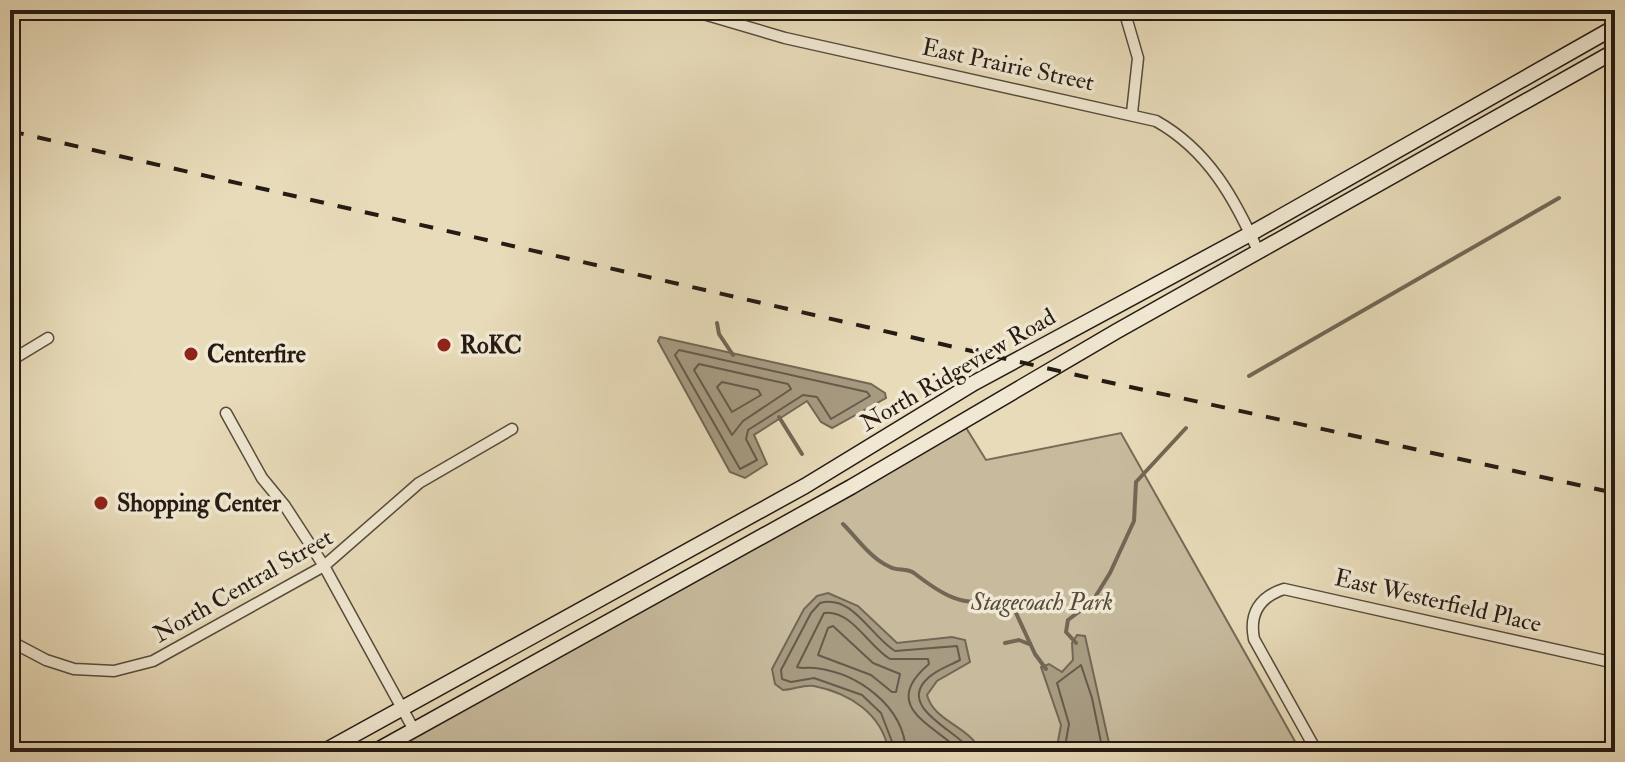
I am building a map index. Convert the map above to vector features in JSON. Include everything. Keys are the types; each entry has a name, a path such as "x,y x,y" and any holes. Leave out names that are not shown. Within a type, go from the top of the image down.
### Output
{"main road":[{"name":"North Ridgeview Road","path":"323,752 805,486 974,383 1250,234 1615,27"},
{"name":"North Ridgeview Road","path":"374,752 851,487 1258,251 1615,51"}],"street":[{"name":"East Prairie Street","path":"690,10 785,38 1132,113 1174,131 1209,164 1258,251"},
{"path":"1124,10 1138,58 1132,113"},
{"path":"10,361 48,338"},
{"path":"226,413 262,478 285,506 324,566 414,730"},
{"name":"North Central Street","path":"10,641 46,660 74,669 128,669 169,654 324,566 419,483 512,429"},
{"name":"East Westerfield Place","path":"1317,752 1254,639 1251,625 1257,606 1269,594 1284,589 1306,591 1615,663"}],"green space":[{"name":"Stagecoach Park","path":"965,426 986,460 1121,433 1301,752 388,752"}],"water":[{"path":"660,337 871,384 885,393 886,398 832,428 821,422 807,401 754,435 767,464 745,478 730,472 658,341"},
{"path":"828,593 858,606 897,643 952,637 965,640 970,662 937,681 927,695 937,712 969,736 981,752 889,752 879,726 851,700 814,686 783,690 775,684 772,669 804,609 817,596"},
{"path":"1077,635 1085,636 1111,752 1056,752 1061,725 1041,667 1049,664 1062,672 1073,660 1072,643"}],"waterway":[{"path":"1249,376 1559,198"},
{"path":"717,323 719,334 733,355"},
{"path":"779,417 802,454"},
{"path":"1076,643 1066,632 1068,620 1092,602 1110,573 1134,521 1136,482 1186,428"},
{"path":"843,524 870,554 883,563 911,571 953,598 975,602 1000,599 1016,613 1035,654 1046,669"},
{"path":"1005,643 1019,640 1029,644"}],"railway":[{"path":"10,131 1094,379 1615,493"}],"place":[{"name":"RoKC","path":"444,345"},
{"name":"Centerfire","path":"191,354"},
{"name":"Shopping Center","path":"101,503"}]}
